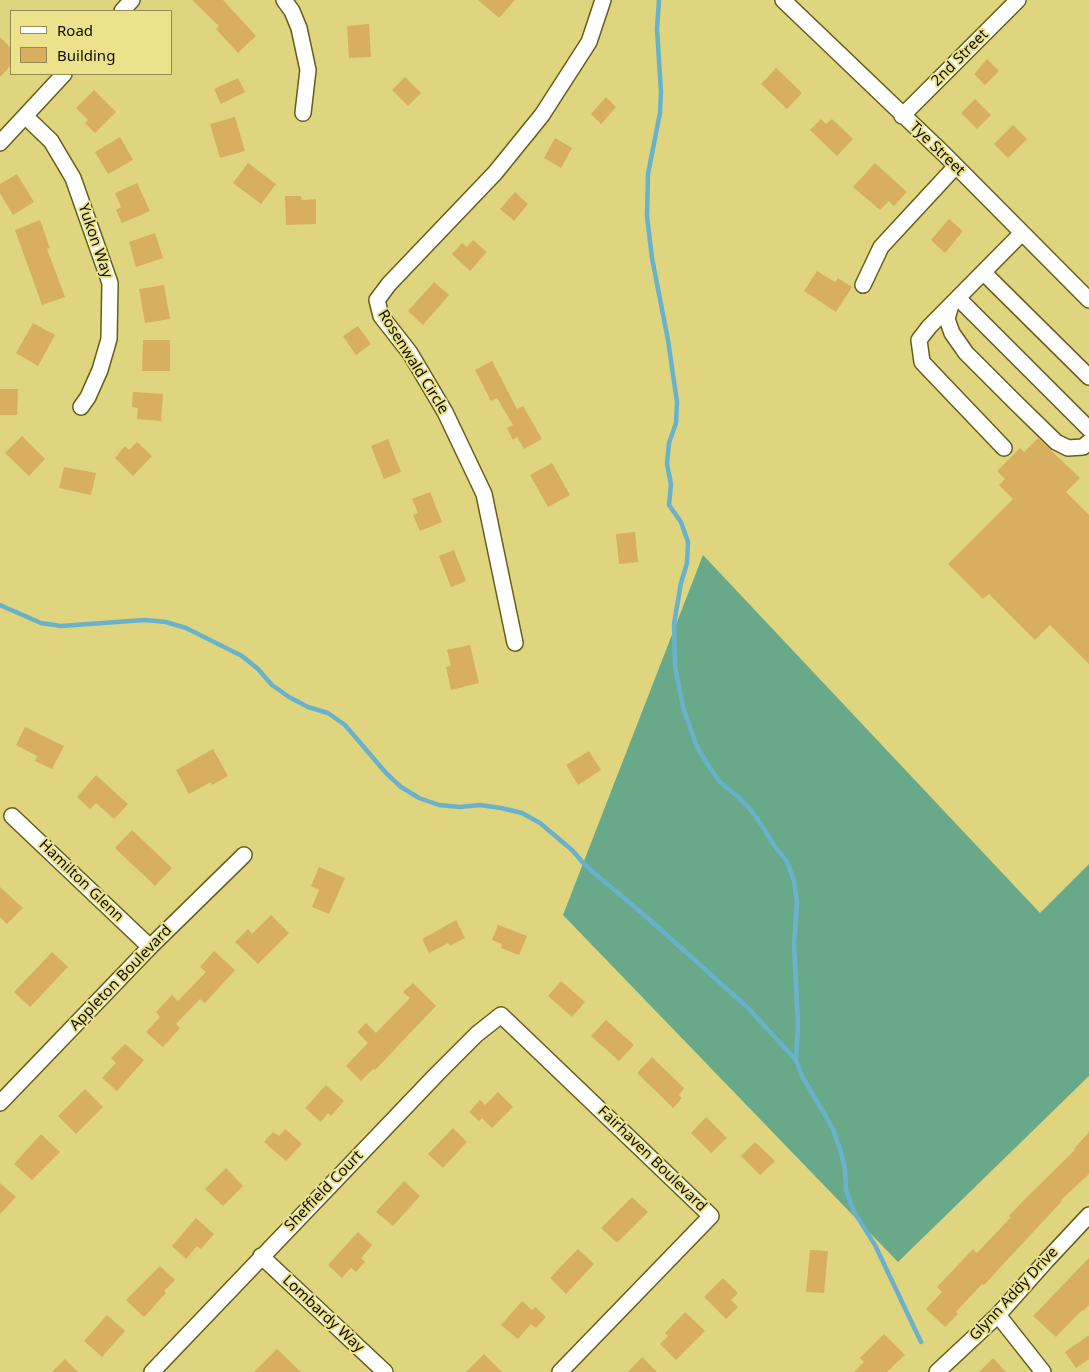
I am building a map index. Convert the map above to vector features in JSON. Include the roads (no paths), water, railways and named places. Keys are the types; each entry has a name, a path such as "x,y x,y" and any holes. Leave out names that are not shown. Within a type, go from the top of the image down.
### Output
{"street":[{"path":"123,10 132,0"},
{"path":"284,0 292,11 299,28 308,70 302,114"},
{"name":"Rosenwald Circle","path":"516,643 484,494 445,412 410,353 381,316 377,300 389,284 495,173 542,115 589,42 603,0"},
{"name":"Tye Street","path":"783,0 956,166 1089,300"},
{"name":"2nd Street","path":"902,116 1018,0"},
{"path":"0,143 63,75"},
{"name":"Yukon Way","path":"25,116 51,141 73,178 110,283 109,339 100,370 88,397 81,407"},
{"path":"863,285 881,247 956,166"},
{"path":"1004,448 922,362 919,340 929,327 1022,233"},
{"path":"984,273 1089,377"},
{"path":"955,302 1089,429"},
{"path":"955,302 947,318 952,334 966,353 1056,442 1068,448 1083,447 1089,442"},
{"name":"Hamilton Glenn","path":"12,816 150,947"},
{"name":"Appleton Boulevard","path":"0,1103 150,947 244,856"},
{"name":"Sheffield Court","path":"152,1372 437,1074 477,1034 501,1015"},
{"name":"Fairhaven Boulevard","path":"501,1015 711,1216 560,1372"},
{"name":"Glynn Addy Drive","path":"937,1372 998,1315 1089,1215"},
{"name":"Lombardy Way","path":"261,1256 385,1372"},
{"path":"998,1315 1043,1372"}],"waterway":[{"path":"659,0 657,29 661,92 660,113 648,174 647,216 652,258 668,340 677,402 676,423 669,443 667,464 671,484 669,505 681,522 688,542 687,563 681,583 674,624 675,666 683,707 697,747 708,765 720,782 751,810 787,862 794,881 797,902 794,944 798,1025 796,1060 802,1076 833,1129 845,1169 846,1190 853,1210 875,1245 921,1342"},
{"path":"0,605 41,623 61,626 145,620 166,622 186,628 242,656 258,669 272,685 289,697 308,707 328,713 345,725 386,773 401,787 419,798 439,805 460,807 480,805 501,808 522,813 540,823 572,850 586,866 650,920 747,1007 796,1060"}]}
